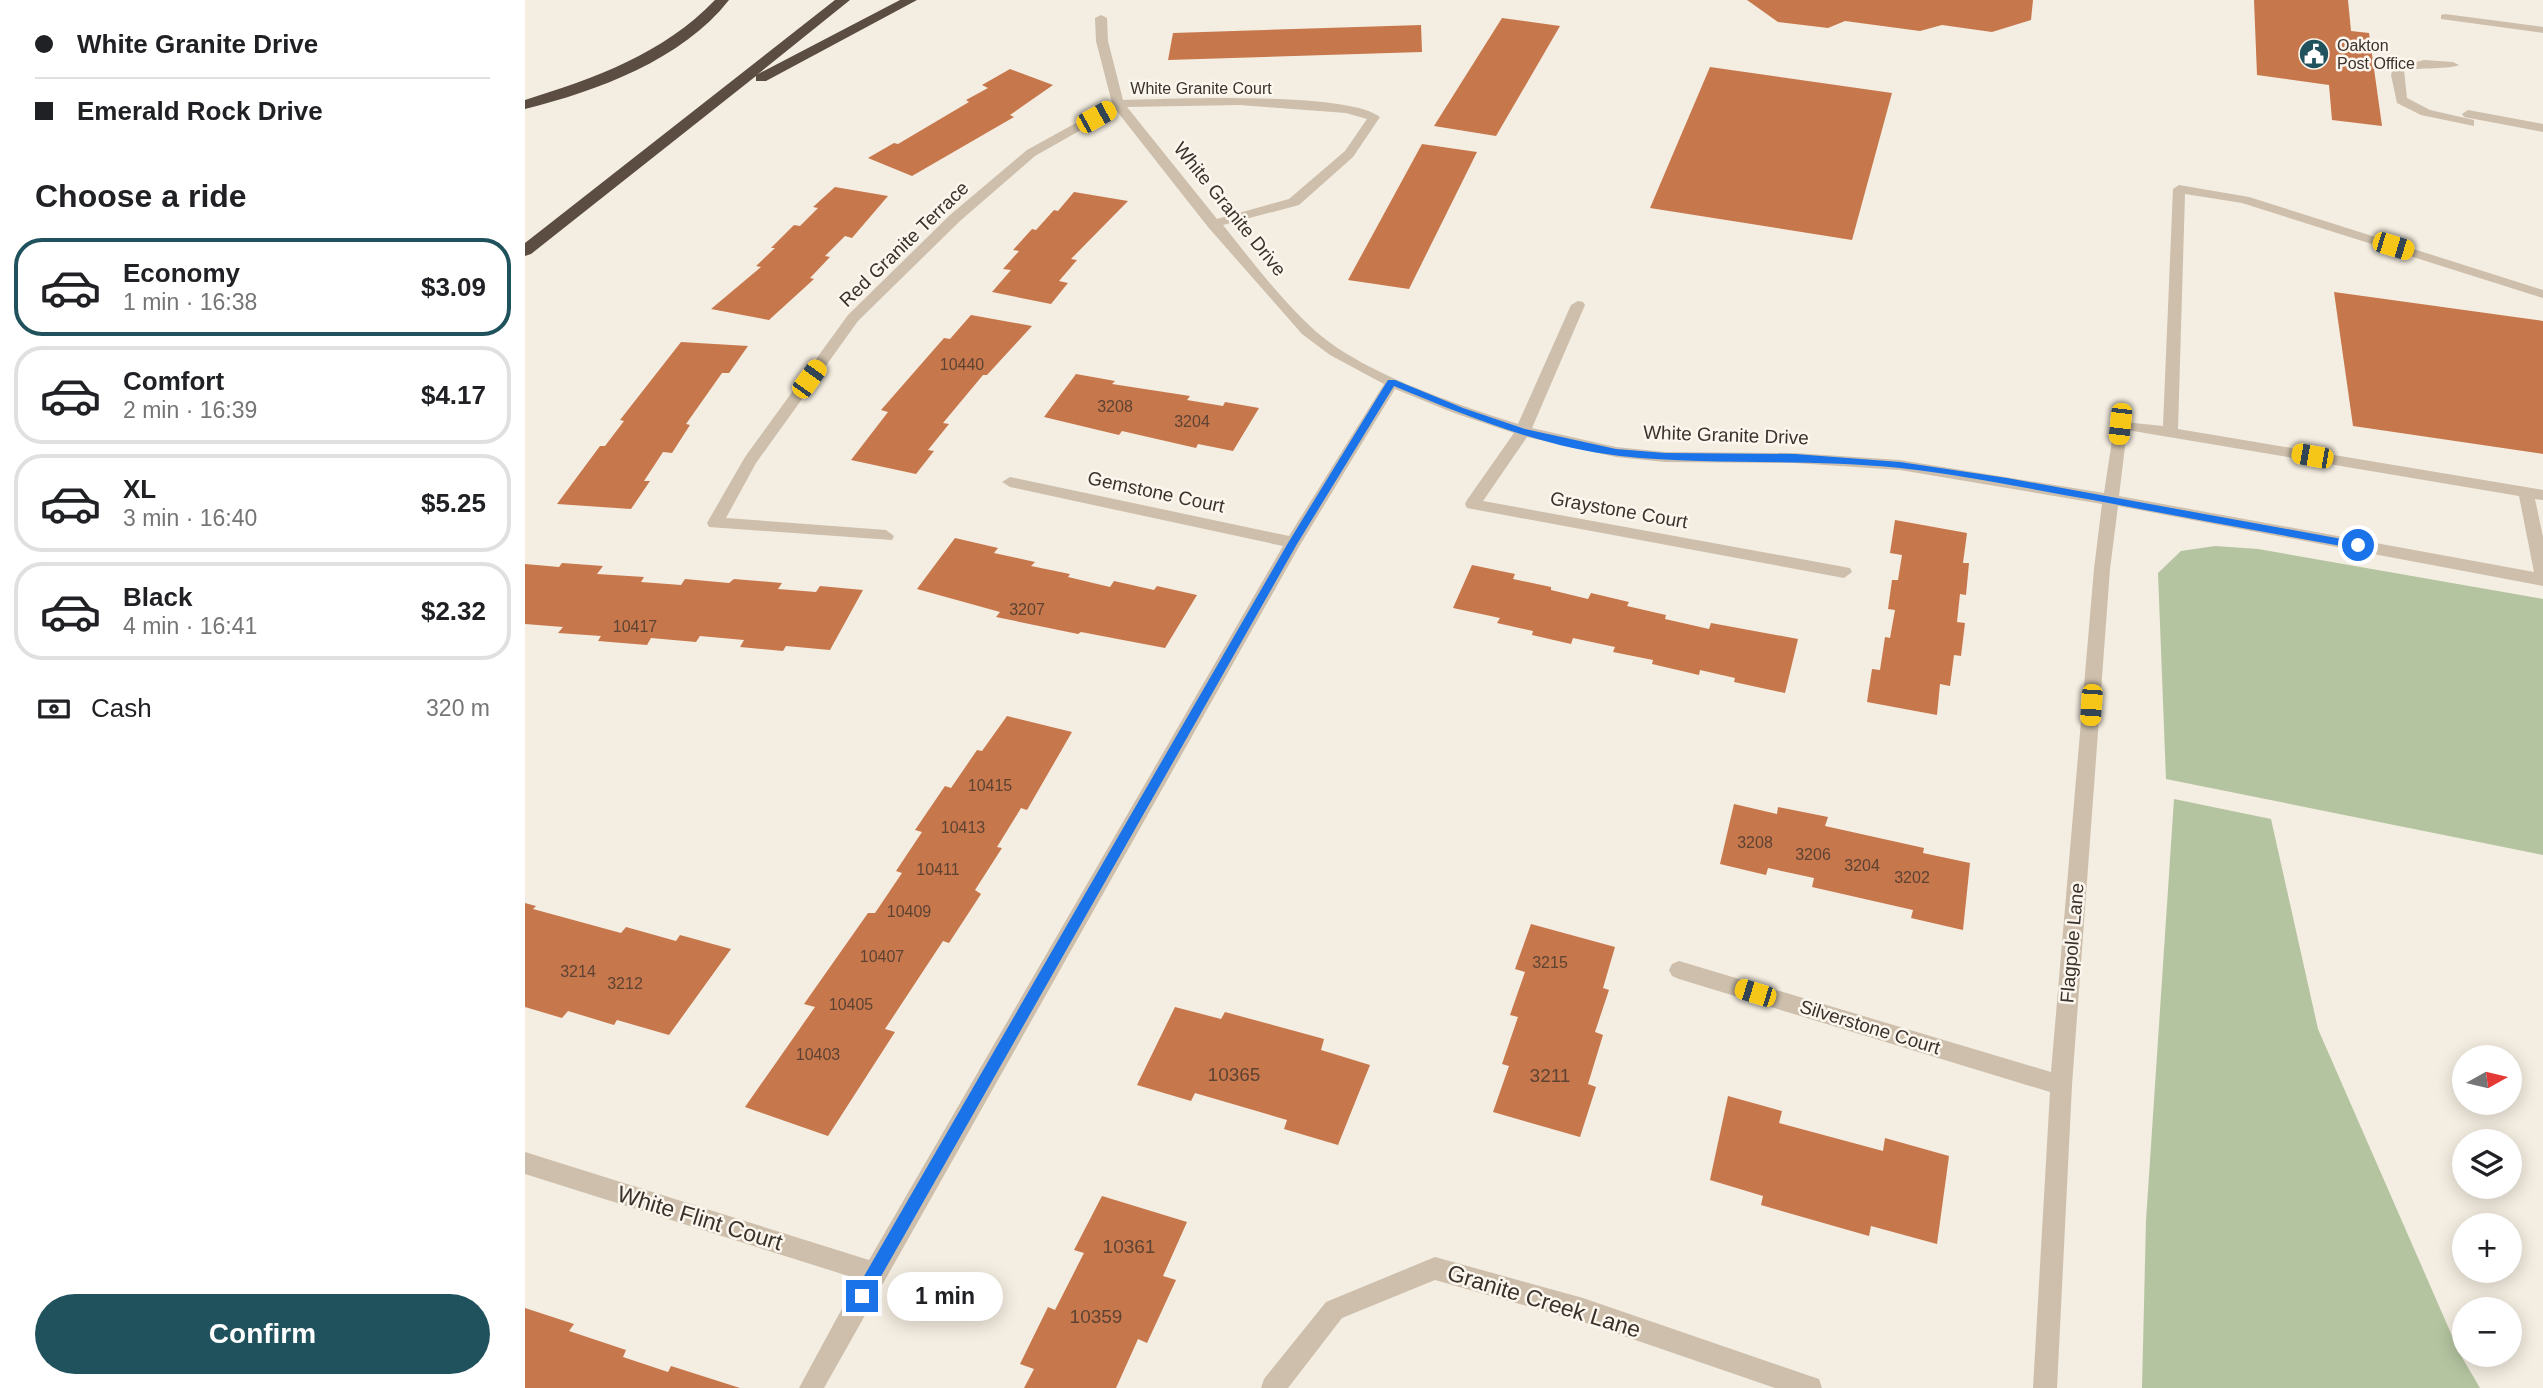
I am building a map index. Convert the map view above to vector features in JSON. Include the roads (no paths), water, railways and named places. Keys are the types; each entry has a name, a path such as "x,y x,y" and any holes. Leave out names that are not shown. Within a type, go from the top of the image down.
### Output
{"highway":[{"path":"525,105 600,79 642,60 684,34 722,0"},
{"path":"525,251 843,0"},
{"path":"689,120 812,49 911,0"}],"street":[{"path":"2445,17 2543,30"},
{"name":"White Granite Drive","path":"1101,18 1102,41 1118,104 1263,284 1307,331 1335,352 1392,382 1459,410 1579,446 1665,457 1795,458 1900,465 2112,500 2543,578"},
{"path":"2453,65 2424,63 2399,68 2397,75 2401,100 2414,110 2427,115 2543,122"},
{"name":"White Granite Court","path":"1118,104 1240,101 1347,109 1374,117 1349,154 1294,202 1213,224"},
{"name":"Red Granite Terrace","path":"886,536 715,523 750,461 853,318 955,218 1031,153 1118,104"},
{"path":"2493,118 2543,128"},
{"path":"2543,294 2244,200 2179,189 2170,433 2543,495"},
{"path":"1523,431 1578,304"},
{"path":"811,1388 874,1273 1293,543 1392,382"},
{"name":"Flagpole Lane","path":"2045,1388 2061,1085 2102,569 2120,424 2170,433"},
{"name":"Graystone Court","path":"1523,431 1473,504 1844,572"},
{"name":"Gemstone Court","path":"1010,482 1293,543"},
{"path":"2526,492 2543,578"},
{"name":"Silverstone Court","path":"1679,970 2061,1085"},
{"name":"White Flint Court","path":"525,1163 874,1273"},
{"name":"Granite Creek Lane","path":"1273,1388 1334,1310 1435,1268 1583,1310 1810,1388"}],"place":[{"name":"Oakton Post Office","path":"2314,54"}]}
